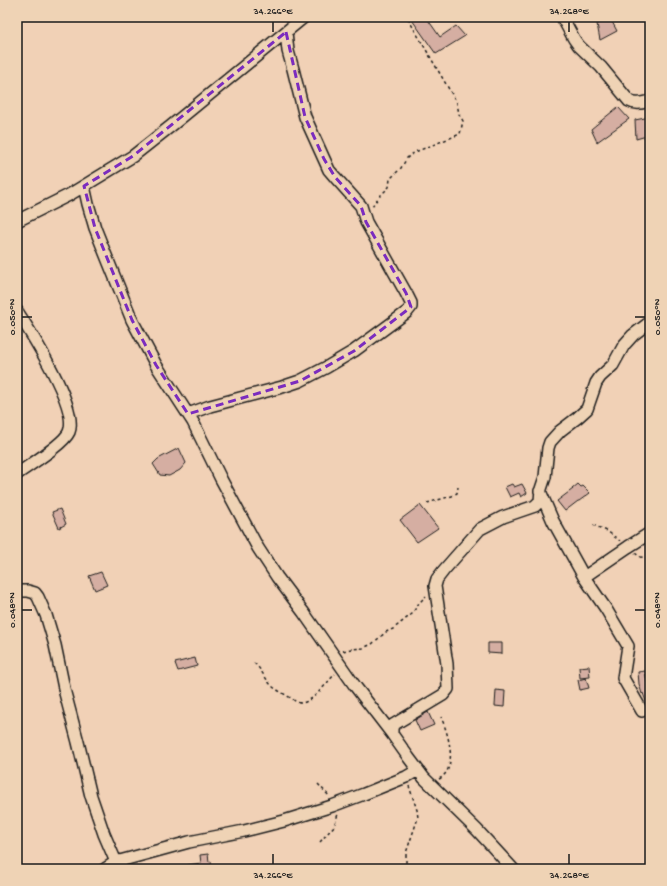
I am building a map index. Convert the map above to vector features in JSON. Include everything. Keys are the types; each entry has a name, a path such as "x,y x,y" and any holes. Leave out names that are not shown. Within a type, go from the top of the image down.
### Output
{"street":[{"path":"17,221 69,195 138,151 171,126 304,17"},
{"path":"562,17 574,39 601,67 628,101 635,104 650,101"},
{"path":"188,414 210,406 300,381 354,351 409,310 411,305 406,292 366,222 361,206 329,170 305,117 288,51 286,32"},
{"path":"84,186 95,228 132,320 156,365 193,422 224,485 258,548 355,686 418,770 513,869"},
{"path":"17,311 44,355 60,386 67,408 70,425 69,432 64,439 17,474"},
{"path":"392,734 393,725 443,695 448,689 447,664 435,587 437,579 480,529 503,518 535,506 540,501 539,489 545,477 550,442 560,431 586,409 593,389 600,377 612,365 628,340 650,322"},
{"path":"539,489 553,521 584,578 606,609 628,646 623,678 642,711"},
{"path":"584,578 650,533"},
{"path":"17,591 28,591 35,593 46,615 55,645 64,688 91,796 104,834 116,862"},
{"path":"105,869 116,862 189,842 284,821 364,794 406,777 418,770"}],"path":[{"path":"364,214 389,187 390,179 408,158 415,152 460,134 463,121 459,114 457,103 407,17"},
{"path":"427,502 452,496 457,492 458,487"},
{"path":"334,655 343,651 363,648 372,644 412,614 419,603 435,587"},
{"path":"254,663 260,668 264,676 273,687 297,703 303,703 315,696 341,666"},
{"path":"430,784 443,777 450,763 447,731 441,717"},
{"path":"406,777 417,810 418,818 406,853 406,869"},
{"path":"17,864 26,869"}],"highlighted area":[{"path":"286,32 305,117 324,159 335,177 361,206 366,222 406,293 411,307 354,351 300,381 188,414 156,365 132,320 95,228 84,186 133,156"}],"building":[{"path":"410,17 426,17 440,37 456,26 465,36 436,54"},
{"path":"610,18 617,31 600,40 597,24"},
{"path":"618,107 629,119 597,142 591,129"},
{"path":"650,117 650,135 636,139 635,120"},
{"path":"179,448 186,463 180,470 169,476 160,475 153,464 158,459"},
{"path":"512,484 514,487 522,484 527,493 521,497 519,493 510,497 505,487"},
{"path":"578,484 581,487 583,486 590,493 565,511 557,501"},
{"path":"420,505 438,528 417,542 400,520"},
{"path":"60,509 66,524 59,528 52,512"},
{"path":"101,572 107,585 95,590 89,576"},
{"path":"488,643 502,643 502,654 488,653"},
{"path":"195,658 197,666 178,671 175,663"},
{"path":"589,666 590,677 580,678 579,667"},
{"path":"645,671 647,682 650,681 650,710 639,684 638,672"},
{"path":"586,678 589,688 580,690 578,680"},
{"path":"496,690 505,691 504,707 495,706"},
{"path":"428,712 434,725 420,731 415,720"},
{"path":"208,854 212,869 189,869 188,865 201,863 200,855"}]}
